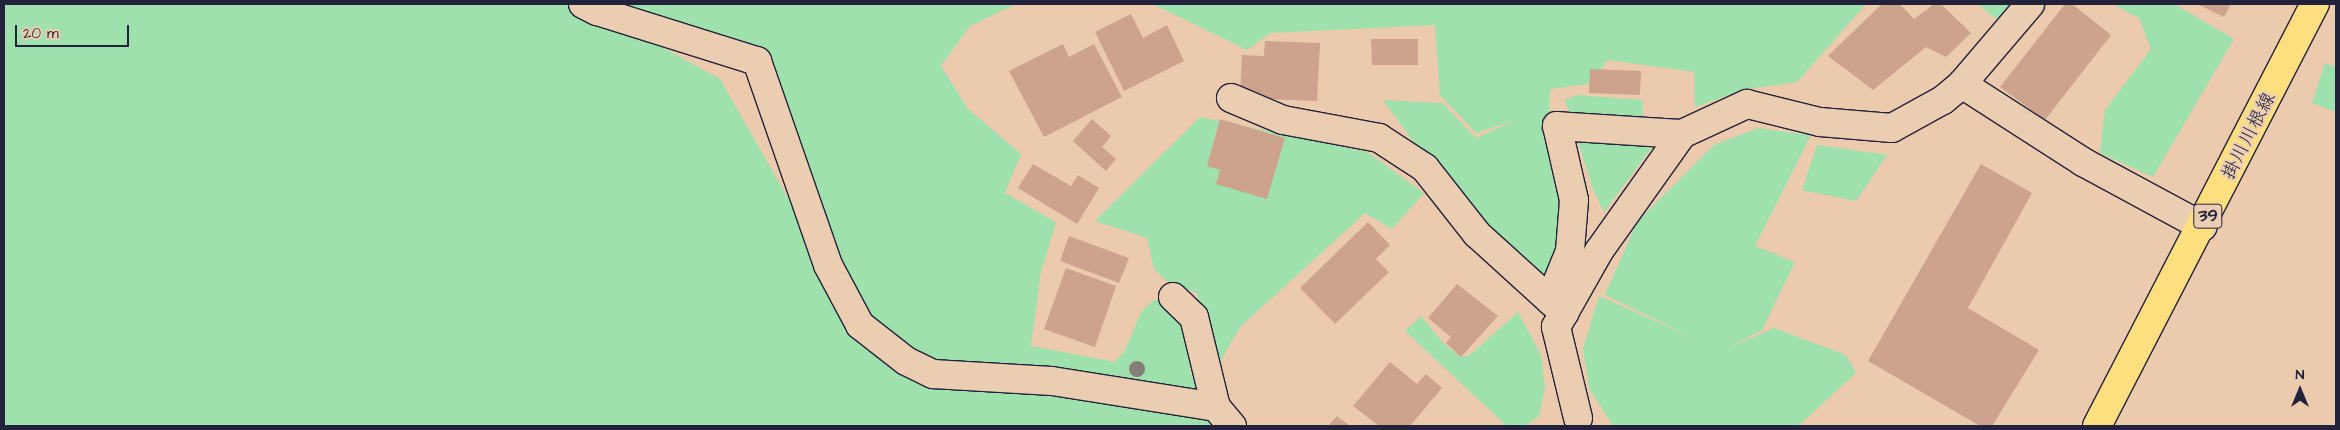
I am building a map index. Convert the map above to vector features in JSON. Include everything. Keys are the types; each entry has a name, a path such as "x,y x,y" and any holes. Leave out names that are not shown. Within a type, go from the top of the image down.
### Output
{"main road":[{"name":"掛川川根線","path":"2097,426 2203,227 2315,4"}],"street":[{"path":"584,4 585,7 756,61 828,265 860,325 906,361 933,374 1052,382 1224,416 1194,318 1173,297"},
{"path":"1575,423 1556,327 1557,306 1570,251 1574,200 1557,126 1682,134 1746,104 1820,122 1892,128 1943,100 1962,84 2030,4"},
{"path":"1962,84 2084,162 2203,227"},
{"path":"1231,98 1283,120 1379,138 1425,168 1477,234 1557,306"},
{"path":"1557,306 1599,251 1682,134"}],"green space":[{"path":"4,4 584,4 720,79 858,321 757,61 592,4 1016,4 970,26 941,66 968,109 1021,154 1005,193 1056,222 1041,272 1031,346 1115,362 1125,350 1141,312 1154,300 1184,306 1191,344 1190,371 1206,406 1232,426 4,426"},
{"path":"1153,4 1866,4 1797,82 1747,89 1695,107 1694,72 1608,60 1588,84 1550,89 1549,118 1575,172 1551,277 1538,284 1506,260 1488,224 1418,148 1383,100 1442,103 1476,138 1518,119 1476,133 1440,95 1435,25 1270,33 1247,50"},
{"path":"1978,4 2012,4 1999,21"},
{"path":"2113,4 2174,4 2234,39 2153,177 2100,153 2105,110 2151,49 2139,18"},
{"path":"2325,63 2336,67 2336,112 2312,103"},
{"path":"1577,95 1643,100 1642,130 1655,143 1604,212 1593,189 1565,100"},
{"path":"1200,117 1367,152 1424,193 1392,229 1365,213 1240,327 1211,378 1197,293 1168,282 1154,269 1147,238 1095,221"},
{"path":"1758,128 1811,135 1755,246 1795,262 1762,330 1726,349 1774,328 1846,355 1856,373 1798,426 1613,426 1589,388 1583,349 1599,296 1698,340 1605,295 1637,222 1714,145"},
{"path":"1817,145 1887,155 1856,201 1802,190"},
{"path":"1518,312 1541,355 1545,388 1539,416 1525,426 1507,426 1405,331 1421,316 1444,344 1461,357 1470,355"}],"building":[{"path":"1882,4 1900,4 1914,19 1934,4 1941,4 1971,33 1946,57 1926,47 1873,90 1828,56"},
{"path":"2065,4 2072,4 2111,35 2045,120 2000,87"},
{"path":"2197,4 2231,4 2224,17"},
{"path":"1131,14 1143,38 1167,25 1184,61 1124,91 1095,32"},
{"path":"1371,39 1418,39 1418,65 1372,65"},
{"path":"1265,41 1320,43 1317,101 1240,98 1242,55 1264,56"},
{"path":"1063,44 1069,57 1094,44 1122,97 1044,137 1009,71"},
{"path":"1590,69 1641,71 1640,95 1589,93"},
{"path":"1092,119 1111,136 1102,147 1116,159 1106,171 1073,141"},
{"path":"1220,119 1285,138 1267,199 1216,184 1220,170 1207,166"},
{"path":"1033,164 1071,186 1078,175 1099,188 1077,224 1018,188"},
{"path":"1981,164 2032,193 1968,308 2039,350 1992,426 1980,426 1868,361"},
{"path":"1368,222 1390,245 1376,259 1389,272 1335,324 1300,288"},
{"path":"1069,236 1129,258 1119,283 1060,261"},
{"path":"1066,268 1116,286 1095,347 1044,329"},
{"path":"1457,284 1498,316 1461,357 1446,343 1451,337 1428,318"},
{"path":"1390,362 1417,384 1426,374 1442,388 1410,426 1379,426 1353,406"},
{"path":"1337,416 1350,426 1328,426"}]}
